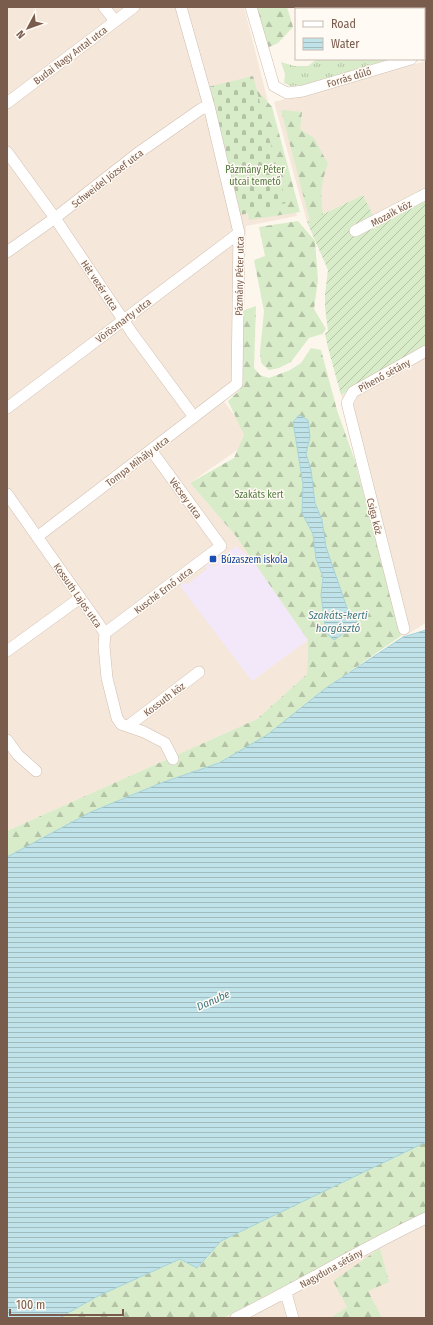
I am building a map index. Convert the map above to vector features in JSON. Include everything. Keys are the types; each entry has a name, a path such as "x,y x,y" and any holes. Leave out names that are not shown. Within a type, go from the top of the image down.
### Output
{"street":[{"path":"104,7 115,21"},
{"name":"Budai Nagy Antal utca","path":"7,103 134,7"},
{"name":"Pázmány Péter utca","path":"181,7 209,106 239,233 237,384"},
{"name":"Forrás dűlő","path":"251,7 274,86 287,93 303,91 408,60"},
{"name":"Schweidel József utca","path":"7,252 55,218 138,153 201,109 209,106"},
{"name":"Hét vezér utca","path":"7,152 55,218 124,320 194,417"},
{"name":"Mozaik köz","path":"355,231 426,194"},
{"name":"Vörösmarty utca","path":"7,408 239,233"},
{"name":"Pihenő sétány","path":"347,403 353,392 426,351"},
{"name":"Tompa Mihály utca","path":"38,537 237,384"},
{"name":"Csiga köz","path":"347,403 404,629"},
{"name":"Vécsey utca","path":"151,450 222,546"},
{"name":"Kossuth Lajos utca","path":"7,494 105,633 104,646 106,678 117,718 121,724 128,726"},
{"name":"Kusché Ernő utca","path":"105,633 222,546"},
{"path":"7,651 80,598"},
{"name":"Kossuth köz","path":"128,726 199,672"},
{"path":"128,726 144,732 165,743 173,759"},
{"path":"7,740 18,755 36,771"},
{"name":"Nagyduna sétány","path":"236,1318 286,1293 385,1238 426,1218"},
{"path":"286,1293 293,1318"}],"shaded area":[{"path":"7,7 244,7 297,216 246,226 241,387 224,401 252,440 190,483 235,535 308,640 307,674 257,719 7,831"},
{"path":"426,61 426,187 373,215 363,195 307,222 274,102"},
{"path":"426,346 426,623 403,637 341,395"},
{"path":"236,546 253,561 308,640 252,681 180,586 185,582 187,585 207,569 205,567 209,563 213,567 217,564 215,562"},
{"path":"426,1213 426,1318 223,1318 236,1311"}],"green space":[{"path":"256,7 287,7 293,27 278,43 267,48"},
{"path":"316,60 386,60 308,85 291,86 284,83 285,74 281,62 294,66 308,66"},
{"name":"Pázmány Péter utcai temető","path":"253,76 286,203 241,215 208,87"},
{"path":"250,82 272,107 300,212 249,220 247,205"},
{"path":"281,110 302,112 300,129 314,138 328,164 323,178 322,204 324,219 312,229"},
{"path":"426,187 426,347 341,395 325,333 328,331 325,294 328,270 307,222 363,195 373,215"},
{"path":"298,221 315,241 318,280 314,309 326,329 322,334 309,338 291,362 279,368 269,370 261,362 260,352 264,311 254,260 265,256 259,227"},
{"name":"Szakáts kert","path":"256,306 254,368 260,375 269,378 290,370 301,363 311,348 321,350 337,410 355,461 401,636 326,688 267,735 219,763 161,783 91,812 7,857 7,831 257,719 307,674 308,640 235,535 190,483 234,458 244,435 228,401 240,390 242,311","holes":["299,415 308,420 310,437 306,454 311,470 315,503 322,520 326,547 348,612 357,622 359,629 351,633 344,633 334,640 326,633 321,595 323,577 316,559 313,534 302,513 303,484 293,422"]},
{"path":"426,1142 426,1213 223,1318 59,1318 98,1296 180,1259 198,1268 221,1241"},
{"path":"380,1248 389,1282 368,1291 382,1318 330,1318 347,1307 333,1281"}],"water":[{"name":"Szakáts-kerti horgásztó","path":"299,415 308,420 310,437 306,454 311,470 315,503 322,520 326,547 348,611 357,622 360,629 351,633 344,633 334,640 326,633 321,595 323,577 316,559 313,534 302,513 303,484 293,422"},
{"name":"Danube","path":"426,630 426,1142 221,1241 197,1268 180,1259 98,1296 59,1318 7,1318 7,857 91,812 161,783 219,763 267,735 326,688 403,637"}],"place":[{"name":"Búzaszem iskola","path":"213,559"}]}
